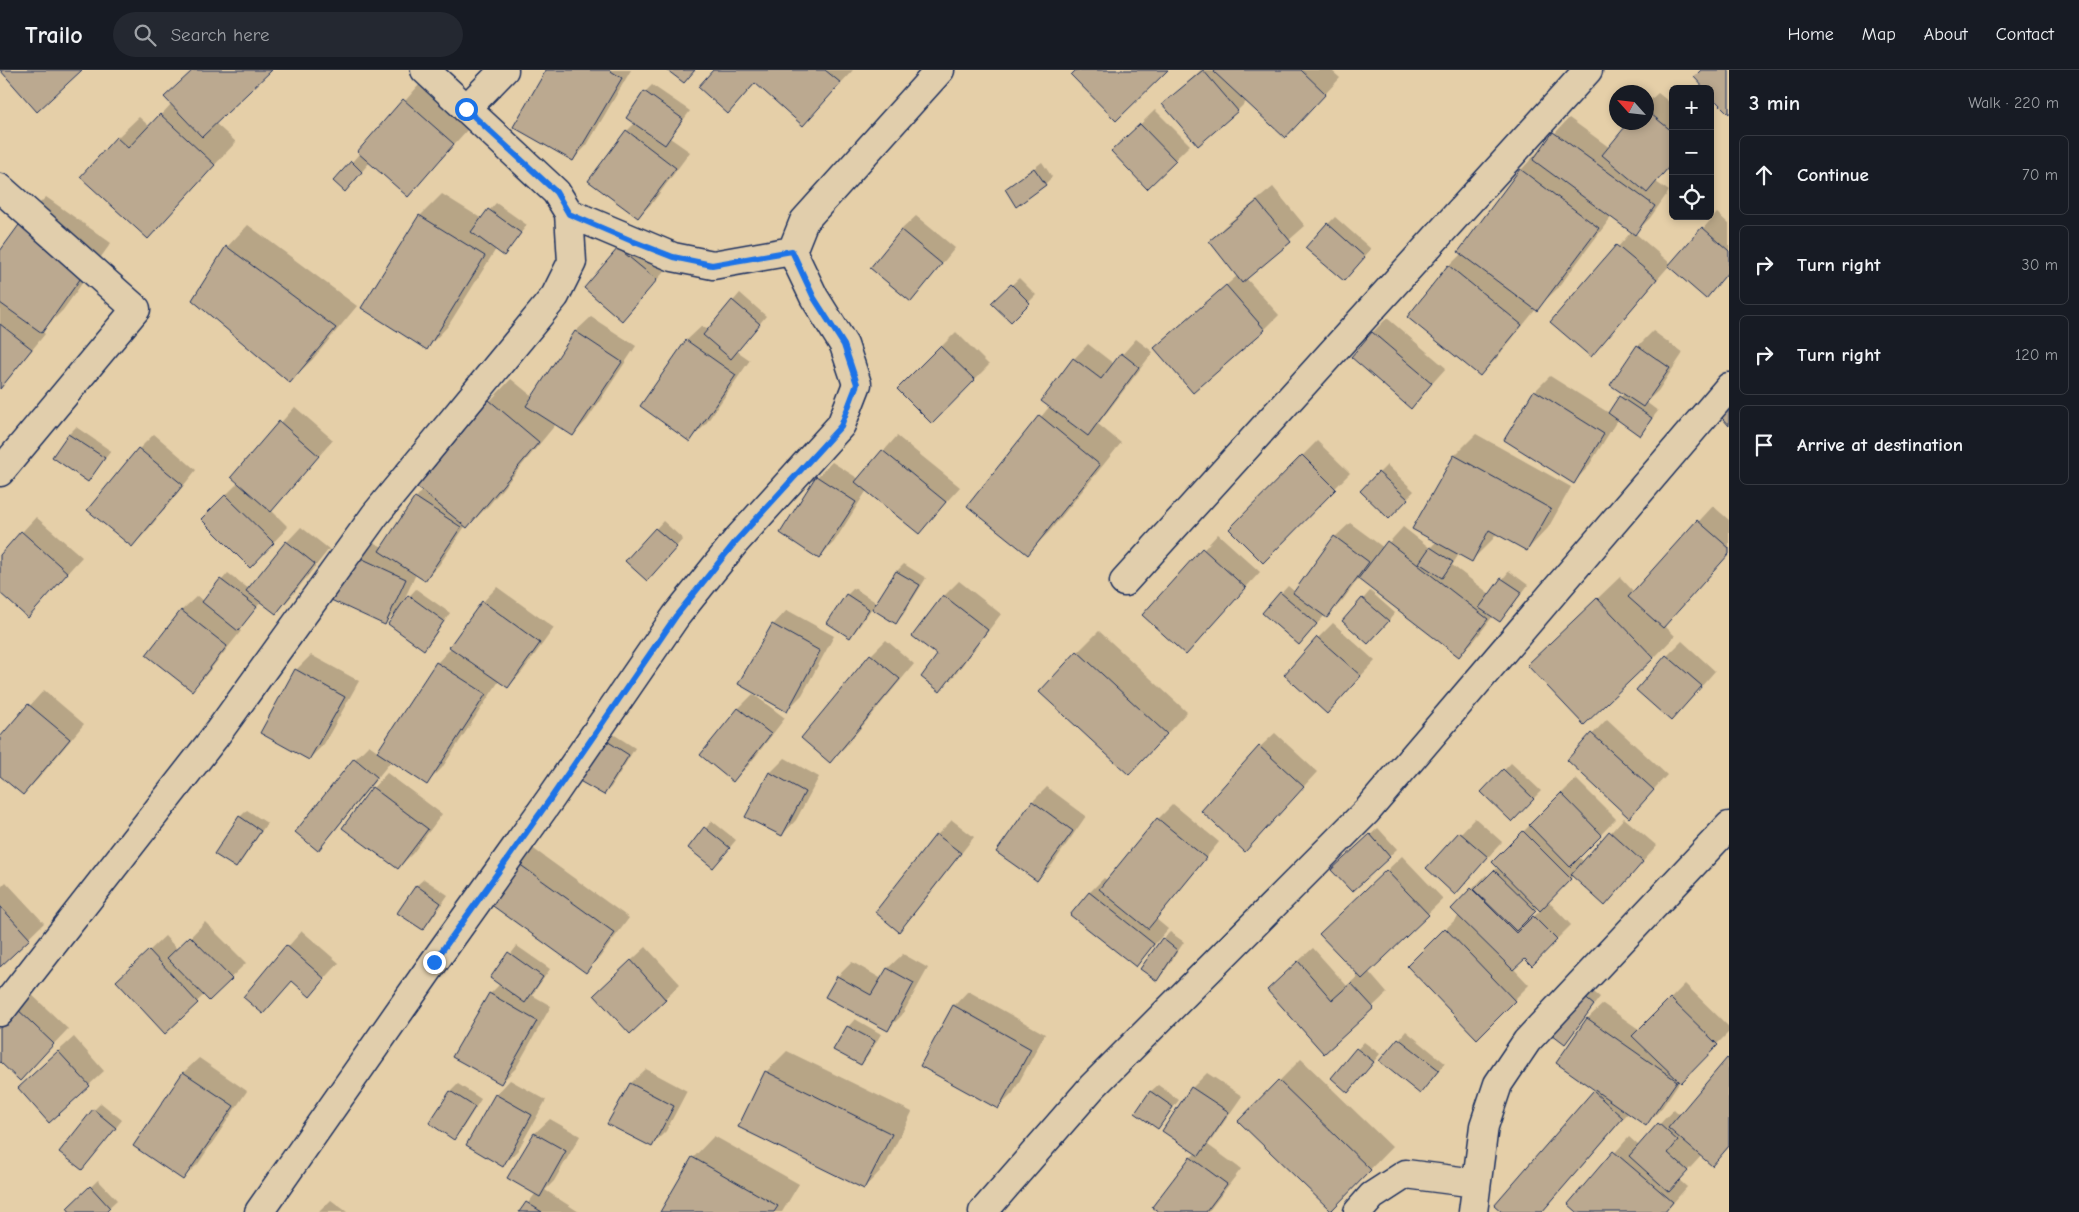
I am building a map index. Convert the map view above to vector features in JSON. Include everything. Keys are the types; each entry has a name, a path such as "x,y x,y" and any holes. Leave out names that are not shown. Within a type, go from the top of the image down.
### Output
{"street":[{"path":"0,1012 214,738 375,515 555,296 572,262 569,214 556,192 426,70"},
{"path":"466,109 504,70"},
{"path":"259,1212 551,798 676,616 736,541 841,426 857,384 844,345 814,298 792,251 804,221 940,70"},
{"path":"1124,582 1588,70"},
{"path":"0,188 136,309 0,472"},
{"path":"569,214 673,257 712,265 792,251"},
{"path":"984,1212 1092,1087 1368,811 1729,387"},
{"path":"1473,1212 1484,1126 1498,1084 1527,1041 1729,826"},
{"path":"1358,1212 1372,1196 1406,1174 1476,1182"}],"building":[{"path":"0,70 82,70 37,112"},
{"path":"193,70 272,70 202,137 164,97"},
{"path":"546,70 609,70 622,78 573,161 513,127"},
{"path":"667,70 695,70 684,83"},
{"path":"713,70 825,70 841,83 803,126 755,83 728,114 698,87"},
{"path":"1076,70 1168,70 1116,121 1071,75"},
{"path":"1203,70 1238,111 1198,146 1162,104"},
{"path":"1216,70 1301,70 1326,94 1285,138 1214,72"},
{"path":"1701,70 1729,70 1729,114 1714,99 1714,85 1701,85 1694,77"},
{"path":"644,91 683,119 665,145 626,118"},
{"path":"403,99 454,144 408,197 357,152"},
{"path":"160,114 215,165 148,239 80,177 116,137 128,148"},
{"path":"1654,117 1669,129 1669,167 1647,193 1602,155 1622,130 1654,130"},
{"path":"1140,124 1176,161 1147,189 1111,151"},
{"path":"626,130 676,168 638,218 588,181"},
{"path":"1553,132 1655,206 1635,235 1533,160"},
{"path":"351,161 362,172 345,192 333,181"},
{"path":"1034,168 1046,185 1016,207 1005,189"},
{"path":"1520,169 1599,228 1537,311 1458,252"},
{"path":"1257,201 1291,242 1242,283 1209,241"},
{"path":"488,209 521,233 504,256 471,232"},
{"path":"419,215 485,256 427,350 361,308"},
{"path":"24,218 90,265 42,333 0,303 0,251"},
{"path":"1327,223 1365,257 1344,281 1305,248"},
{"path":"1702,227 1729,251 1729,271 1706,299 1668,266"},
{"path":"901,230 942,264 911,302 870,268"},
{"path":"1616,245 1657,279 1591,357 1550,322"},
{"path":"226,246 336,328 290,383 192,300"},
{"path":"618,248 657,280 622,321 584,288"},
{"path":"1448,265 1522,325 1480,376 1407,317"},
{"path":"1011,284 1030,303 1011,322 991,303"},
{"path":"1226,285 1265,330 1193,393 1154,348"},
{"path":"732,300 760,324 731,359 703,335"},
{"path":"0,324 32,349 0,389"},
{"path":"575,331 622,362 573,436 526,406"},
{"path":"1372,332 1432,383 1411,409 1351,357"},
{"path":"686,340 736,375 690,442 640,406"},
{"path":"1637,345 1670,368 1643,407 1610,385"},
{"path":"940,346 975,380 932,424 897,389"},
{"path":"1121,353 1139,367 1088,436 1041,401 1073,358 1101,379"},
{"path":"1534,390 1604,434 1574,484 1504,440"},
{"path":"1619,396 1652,418 1640,436 1608,413"},
{"path":"489,400 539,442 467,528 417,487"},
{"path":"1729,400 1729,426 1716,411"},
{"path":"1039,415 1100,465 1028,555 967,506"},
{"path":"279,421 319,456 271,512 231,477"},
{"path":"68,434 105,458 88,482 52,457"},
{"path":"138,448 183,485 132,547 87,510"},
{"path":"882,450 946,502 919,534 855,482"},
{"path":"1302,455 1336,489 1263,563 1229,529"},
{"path":"1454,455 1551,509 1527,551 1489,530 1472,562 1412,529"},
{"path":"1378,472 1408,499 1389,519 1360,491"},
{"path":"816,476 856,502 819,559 780,533"},
{"path":"225,495 274,543 250,568 201,519"},
{"path":"415,497 461,527 425,581 379,551"},
{"path":"1697,520 1729,548 1729,554 1663,628 1628,597"},
{"path":"655,528 677,547 647,581 625,561"},
{"path":"21,531 68,573 28,618 0,593 0,555"},
{"path":"1334,536 1369,562 1327,618 1293,593"},
{"path":"286,541 315,564 276,614 246,591"},
{"path":"1387,541 1488,619 1459,657 1358,579"},
{"path":"1430,547 1453,562 1442,578 1419,563"},
{"path":"1202,548 1246,588 1186,655 1142,615"},
{"path":"352,554 406,579 385,625 331,600"},
{"path":"896,571 920,585 896,624 872,609"},
{"path":"1501,578 1522,592 1500,622 1479,608"},
{"path":"220,579 257,607 238,631 202,602"},
{"path":"1280,592 1317,624 1299,645 1262,613"},
{"path":"846,594 869,609 850,638 827,623"},
{"path":"408,595 444,621 424,650 388,624"},
{"path":"943,595 988,630 940,692 921,677 937,655 912,636"},
{"path":"1362,598 1389,621 1368,644 1342,621"},
{"path":"1597,598 1654,658 1584,725 1527,665"},
{"path":"482,601 540,643 508,688 449,647"},
{"path":"181,610 227,646 192,691 146,655"},
{"path":"772,624 820,651 787,712 738,684"},
{"path":"1317,637 1361,676 1327,714 1284,675"},
{"path":"1077,651 1167,734 1129,775 1039,692"},
{"path":"870,654 900,679 830,763 801,738"},
{"path":"1666,655 1702,686 1671,721 1636,690"},
{"path":"436,662 486,694 427,785 377,752"},
{"path":"295,669 345,697 309,760 260,733"},
{"path":"28,704 70,739 23,795 0,776 0,737"},
{"path":"738,708 771,734 733,782 700,755"},
{"path":"1591,733 1654,790 1629,818 1567,760"},
{"path":"602,738 629,755 604,795 576,779"},
{"path":"1259,746 1304,787 1245,852 1201,811"},
{"path":"354,758 377,777 318,851 295,832"},
{"path":"1503,769 1534,799 1512,822 1481,792"},
{"path":"769,772 805,792 782,836 745,817"},
{"path":"372,787 428,829 398,869 342,828"},
{"path":"1561,793 1602,835 1570,867 1529,825"},
{"path":"1032,801 1073,831 1037,881 996,852"},
{"path":"239,816 261,831 236,868 214,854"},
{"path":"1157,818 1206,858 1148,929 1099,889"},
{"path":"704,827 730,848 713,868 688,848"},
{"path":"1523,831 1571,879 1540,911 1492,862"},
{"path":"1609,831 1643,862 1605,906 1571,875"},
{"path":"1459,832 1488,857 1455,895 1426,868"},
{"path":"936,834 961,853 899,932 875,912"},
{"path":"1370,834 1390,857 1352,892 1331,870"},
{"path":"515,861 615,933 586,973 486,901"},
{"path":"1386,870 1429,915 1362,979 1319,934"},
{"path":"1494,870 1536,911 1516,931 1474,890"},
{"path":"416,885 441,903 423,930 397,913"},
{"path":"1471,888 1516,933 1533,916 1557,940 1532,966 1525,959 1513,970 1451,909"},
{"path":"1089,892 1154,944 1136,967 1070,915"},
{"path":"0,906 30,939 0,967"},
{"path":"1445,928 1515,1001 1477,1039 1407,966"},
{"path":"190,936 232,979 209,1001 167,958"},
{"path":"1162,938 1177,950 1157,981 1140,969"},
{"path":"286,945 325,979 310,997 292,981 263,1014 243,997"},
{"path":"149,950 198,1003 165,1034 116,981"},
{"path":"508,952 543,977 525,1003 490,978"},
{"path":"631,960 666,1000 630,1034 594,995"},
{"path":"1298,961 1332,1000 1351,983 1374,1008 1324,1054 1267,990"},
{"path":"887,968 914,983 888,1031 825,997 837,976 871,995"},
{"path":"1578,992 1594,1005 1565,1044 1548,1031"},
{"path":"489,993 537,1021 501,1084 452,1057"},
{"path":"1670,998 1718,1045 1681,1083 1632,1036"},
{"path":"953,1005 1031,1049 998,1109 920,1066"},
{"path":"14,1006 54,1044 20,1081 0,1062 0,1021"},
{"path":"1587,1018 1677,1081 1646,1126 1556,1063"},
{"path":"847,1026 875,1041 861,1065 833,1050"},
{"path":"1398,1038 1439,1070 1420,1094 1379,1061"},
{"path":"1356,1048 1374,1062 1348,1093 1331,1078"},
{"path":"58,1051 90,1086 49,1123 18,1088"},
{"path":"1727,1058 1729,1060 1729,1146 1712,1166 1668,1128"},
{"path":"765,1071 892,1134 864,1189 738,1127"},
{"path":"183,1072 234,1106 183,1180 133,1146"},
{"path":"1278,1080 1371,1170 1331,1211 1238,1121"},
{"path":"630,1083 674,1106 652,1147 607,1124"},
{"path":"1191,1087 1229,1112 1199,1156 1162,1131"},
{"path":"450,1091 475,1107 454,1140 429,1123"},
{"path":"1150,1091 1173,1107 1158,1129 1135,1113"},
{"path":"1593,1091 1623,1118 1542,1212 1502,1212 1494,1205"},
{"path":"495,1094 532,1115 503,1167 466,1145"},
{"path":"93,1109 116,1128 82,1170 59,1152"},
{"path":"1658,1123 1678,1141 1668,1153 1688,1171 1669,1192 1629,1156"},
{"path":"534,1133 566,1151 540,1197 507,1178"},
{"path":"1613,1151 1673,1202 1665,1212 1577,1212 1568,1204"},
{"path":"692,1157 778,1206 774,1212 660,1212"},
{"path":"1190,1157 1227,1184 1206,1212 1159,1212 1152,1207"},
{"path":"90,1186 110,1208 106,1212 70,1212 67,1208"},
{"path":"526,1202 542,1212 519,1212"}],"route":[{"path":"434,962 551,798 676,616 736,541 841,426 857,384 844,345 814,298 792,251 712,265 673,257 569,214 556,192 466,109"}]}
